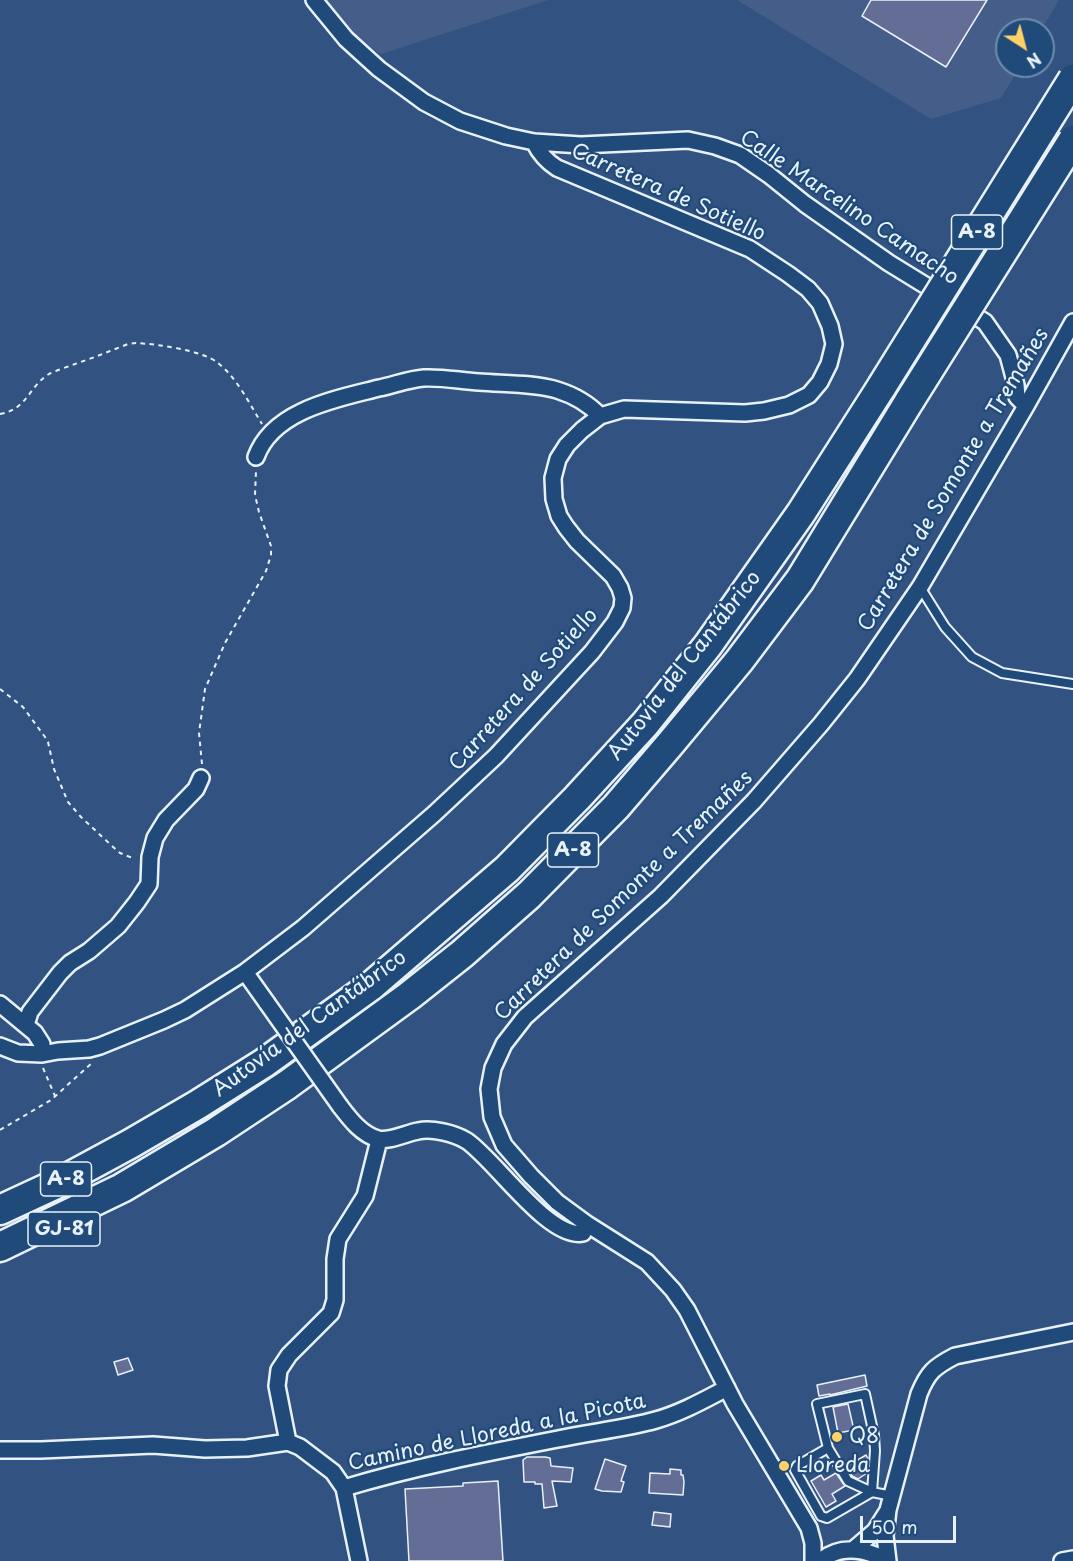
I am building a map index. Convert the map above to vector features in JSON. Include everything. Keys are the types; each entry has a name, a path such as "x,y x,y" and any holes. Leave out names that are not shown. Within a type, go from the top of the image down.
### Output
{"highway":[{"name":"Autovía del Cantábrico","path":"0,1210 56,1184 130,1144 198,1105 264,1063 371,986 507,869 577,798 645,724 708,645 801,513 1073,79"},
{"name":"Autovía del Cantábrico","path":"0,1247 123,1188 216,1132 287,1085 462,954 529,895 616,807 738,661 800,580 1073,140"},
{"name":"GJ-81","path":"0,1260 74,1224 123,1188"}],"street":[{"name":"Calle Marcelino Camacho","path":"314,0 346,39 380,69 424,102 460,121 506,136 534,142 581,145 688,140 740,155 890,263 985,322 1008,355 1017,397 1026,406"},
{"name":"Carretera de Sotiello","path":"0,1046 18,1053 42,1054 89,1049 185,1010 245,972 303,928 434,814 496,756 592,652 615,622 622,608 623,598 613,576 566,527 559,516 554,499 553,477 558,459 567,445 582,430 600,416 624,409 745,414 764,411 789,405 809,395 820,382 829,364 834,344 830,326 820,303 808,289 750,249 557,168 546,161 534,142"},
{"name":"Carretera de Somonte a Tremañes","path":"809,1528 735,1404 687,1310 674,1290 647,1263 557,1202 504,1144 492,1117 489,1089 493,1068 504,1044 525,1017 661,896 754,801 857,679 920,587 1073,322"},
{"path":"256,457 268,434 296,414 345,397 424,378 557,390 584,402 600,416"},
{"path":"26,1025 30,1012 60,972 102,941 138,902 148,884 155,838 166,820 196,789 201,778"},
{"path":"245,972 340,1106 363,1132 379,1140 420,1130 443,1132 463,1138 542,1215 562,1229 577,1234 583,1233 587,1224"},
{"path":"0,1004 35,1033 42,1044 42,1054"},
{"path":"0,1450 153,1445 205,1449 247,1448 288,1442 277,1386 279,1370 289,1355 330,1313 335,1300 335,1259 338,1239 365,1196 379,1140"},
{"path":"888,1561 885,1536 890,1503 919,1394 926,1377 939,1364 955,1356 1073,1332"},
{"name":"Camino de Lloreda a la Picota","path":"288,1442 300,1447 333,1472 344,1488 503,1450 656,1420 678,1413 727,1388"},
{"path":"344,1488 359,1561"},
{"path":"820,1561 825,1557 847,1550 875,1531 890,1503"},
{"path":"809,1528 820,1538 847,1550 873,1553 888,1561"},
{"path":"809,1528 813,1543 813,1561"},
{"path":"1062,1561 1073,1558"}],"lane":[{"path":"920,587 945,627 972,657 1002,673 1073,684"},
{"path":"872,1492 874,1435 865,1394 817,1404 828,1448 848,1481 890,1503"},
{"path":"828,1448 797,1466 795,1470 821,1516 827,1518 872,1492"}],"path":[{"path":"0,414 20,406 37,384 49,375 136,343 191,352 217,362 234,379 268,434"},
{"path":"201,778 199,733 204,689 225,643 266,571 271,555 271,546 255,495 256,457"},
{"path":"0,689 23,707 45,737 59,783 75,811 120,853 150,862"},
{"path":"0,1130 51,1100 94,1061 99,1046"},
{"path":"42,1054 42,1066 56,1095"}],"shaded area":[{"path":"322,0 548,0 381,54 342,26"},
{"path":"737,0 1059,0 1048,18 995,18 995,78 1013,78 1001,98 931,119"}],"building":[{"path":"871,0 987,0 946,67 862,16"},
{"path":"128,1358 133,1370 118,1375 114,1362"},
{"path":"865,1375 867,1386 819,1396 817,1385"},
{"path":"848,1404 854,1430 838,1433 833,1407"},
{"path":"866,1455 867,1473 858,1479 852,1476 846,1467"},
{"path":"527,1457 550,1458 551,1466 573,1468 571,1482 552,1481 557,1506 544,1508 542,1484 524,1482 523,1460"},
{"path":"605,1459 626,1466 621,1481 624,1482 621,1492 595,1489"},
{"path":"670,1469 681,1470 684,1482 683,1495 649,1493 650,1473 670,1474"},
{"path":"836,1473 845,1486 832,1494 836,1501 826,1507 811,1481 821,1475 824,1480"},
{"path":"498,1481 503,1561 409,1561 405,1489 463,1486 463,1483"},
{"path":"654,1512 671,1514 670,1527 652,1525"}],"place":[{"name":"Q8","path":"837,1437"},
{"name":"Lloreda","path":"784,1466"}]}
